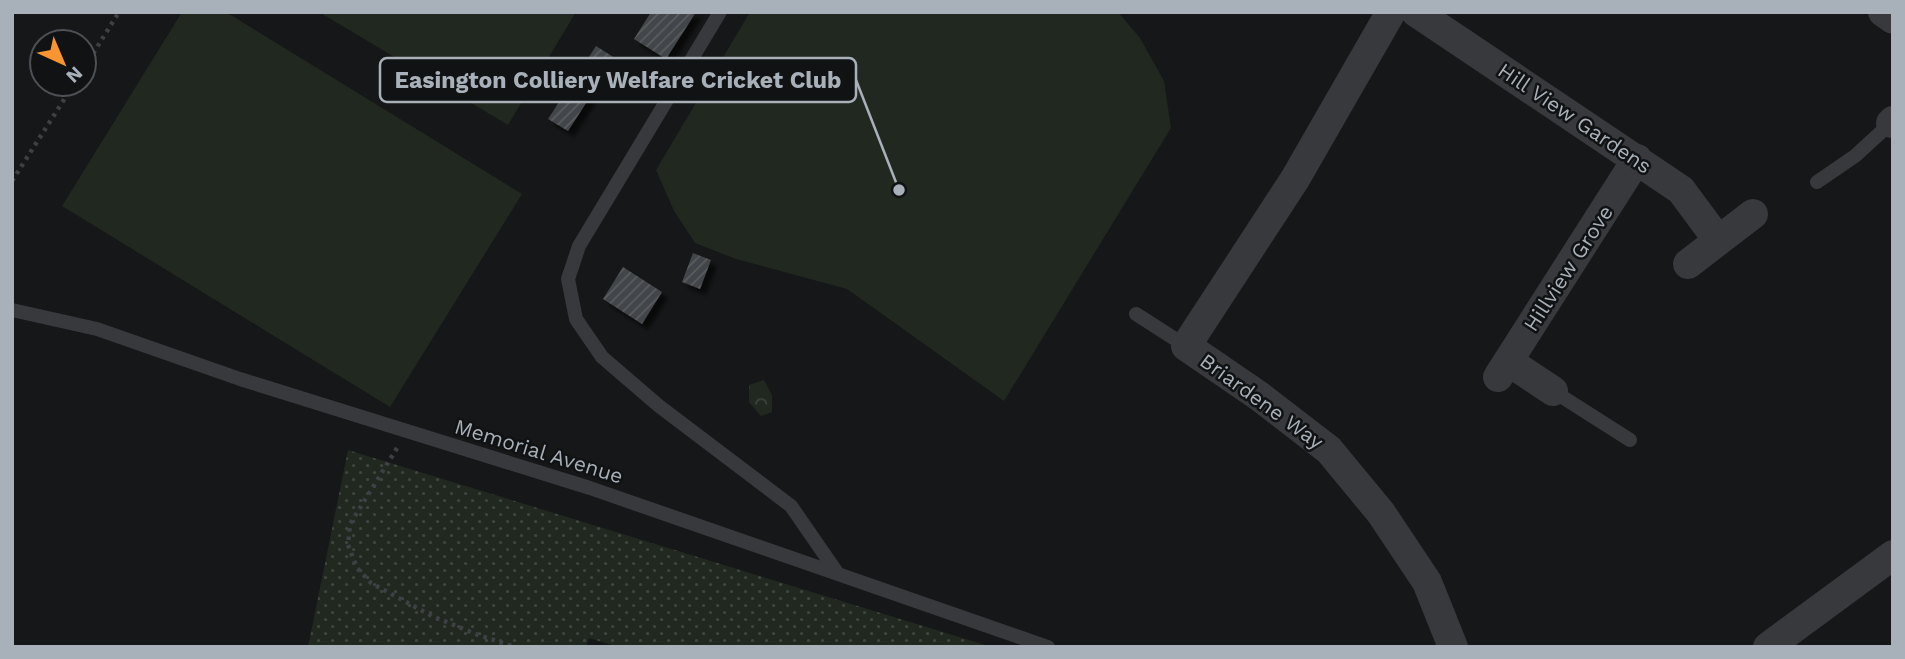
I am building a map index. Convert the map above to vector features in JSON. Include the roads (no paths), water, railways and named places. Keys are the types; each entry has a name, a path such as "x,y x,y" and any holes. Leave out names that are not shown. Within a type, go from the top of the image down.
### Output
{"street":[{"name":"Briardene Way","path":"1391,12 1295,178 1186,346 1259,396 1329,450 1381,513 1427,582 1453,647"},
{"name":"Hill View Gardens","path":"1416,12 1681,190 1718,240"},
{"path":"1882,12 1893,19"},
{"name":"Hillview Grove","path":"1553,391 1503,369 1637,159"},
{"path":"1688,264 1753,214"},
{"path":"1768,647 1893,555"}],"lane":[{"path":"720,12 579,246 568,279 576,319 603,357 659,406 791,506 838,573"},
{"path":"1817,182 1855,156 1892,122"},
{"name":"Memorial Avenue","path":"12,310 97,329 240,379 590,488 1048,647"},
{"path":"1136,314 1186,346"},
{"path":"1553,391 1630,440"}],"place":[{"name":"Easington Colliery Welfare Cricket Club","path":"899,190"}]}
